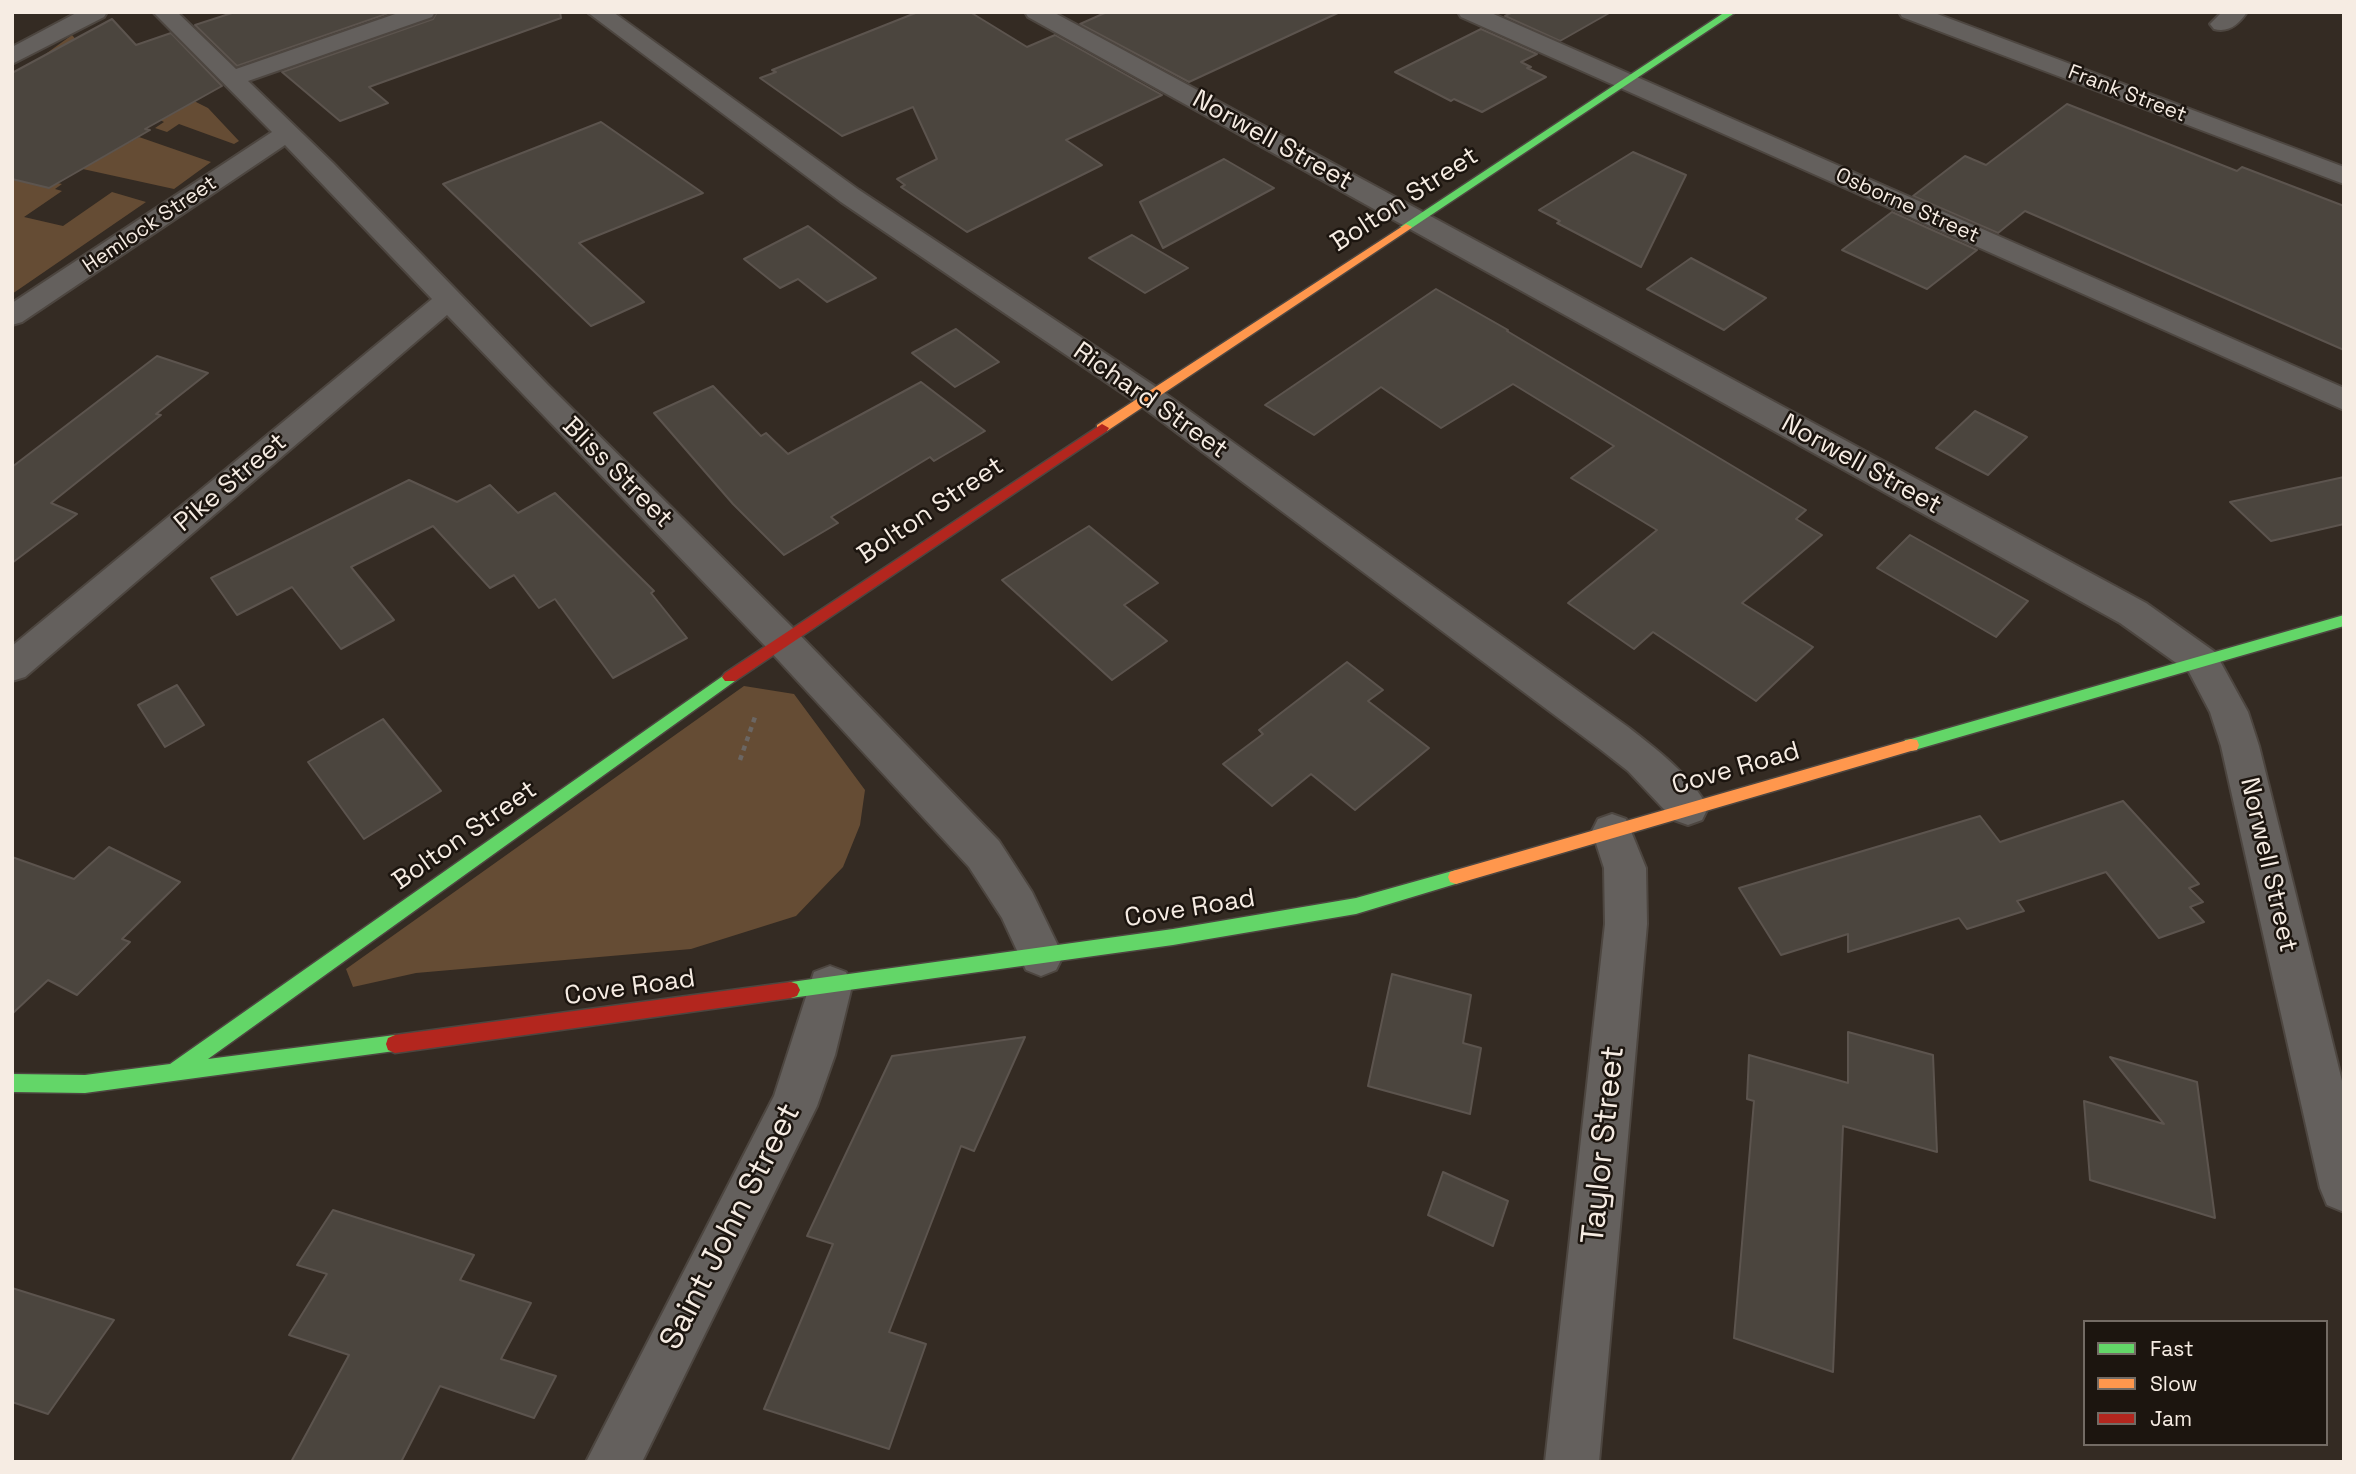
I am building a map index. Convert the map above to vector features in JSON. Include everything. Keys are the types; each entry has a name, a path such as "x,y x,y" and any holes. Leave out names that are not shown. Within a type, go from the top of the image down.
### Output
{"street":[{"path":"12,57 96,12"},
{"name":"Bliss Street","path":"164,12 288,133 782,640 984,854 1011,894 1041,956"},
{"path":"231,79 424,12"},
{"name":"Richard Street","path":"598,12 850,196 1147,396 1614,738 1642,760 1688,807"},
{"name":"Norwell Street","path":"1036,12 2133,613 2202,662 2229,712 2240,746 2344,1188"},
{"name":"Osborne Street","path":"1469,12 2344,400"},
{"name":"Bolton Street","path":"172,1074 782,640 1147,396 1419,221 1732,12"},
{"name":"Frank Street","path":"1910,12 2344,176"},
{"name":"Hemlock Street","path":"12,316 288,133"},
{"name":"Pike Street","path":"12,667 449,299"},
{"name":"Cove Road","path":"12,1083 85,1084 172,1074 830,986 1172,937 1356,906 1688,807 2344,620"},
{"name":"Taylor Street","path":"1572,1462 1626,924 1625,868 1612,831"},
{"name":"Saint John Street","path":"613,1462 794,1106 823,1019 830,986"}],"shaded area":[{"path":"72,35 109,78 166,77 196,102 208,108 239,141 234,144 179,124 167,132 155,128 164,122 160,120 157,93 128,143 139,137 211,162 174,189 28,157 40,58"},
{"path":"12,172 62,184 55,189 62,191 24,217 63,226 112,192 146,202 12,294"},
{"path":"744,686 794,694 865,790 860,825 843,867 796,916 691,949 416,973 353,987 346,969"}],"building":[{"path":"235,12 392,12 237,66 195,25"},
{"path":"437,12 560,12 561,18 369,87 388,103 340,121 282,72 433,19"},
{"path":"918,12 970,12 1027,47 1055,35 1162,95 1066,140 1102,165 967,232 901,187 905,185 897,179 937,159 913,107 842,136 760,78 776,72 772,70"},
{"path":"1107,12 1340,12 1189,82 1080,24"},
{"path":"1513,12 1611,12 1560,41 1505,16"},
{"path":"112,19 136,45 171,33 222,86 49,188 12,179 12,73"},
{"path":"1481,29 1537,54 1521,62 1546,77 1482,112 1454,99 1451,101 1395,72"},
{"path":"2067,104 2237,171 2242,167 2344,206 2344,350 2025,211 1998,233 1913,196 1965,156 1986,165"},
{"path":"601,122 703,193 579,243 644,302 591,326 443,184"},
{"path":"1633,152 1686,175 1641,267 1557,223 1560,221 1539,210"},
{"path":"1224,159 1274,188 1163,248 1140,202"},
{"path":"1892,212 1977,250 1927,289 1842,250"},
{"path":"808,226 876,278 827,302 798,279 780,288 744,259"},
{"path":"1132,235 1188,268 1145,293 1089,258"},
{"path":"1691,258 1766,298 1724,330 1647,289"},
{"path":"1436,289 1806,510 1796,519 1822,535 1742,603 1813,647 1756,701 1653,632 1634,649 1568,603 1657,530 1571,478 1614,446 1513,384 1441,428 1381,387 1314,435 1265,405"},
{"path":"956,329 999,362 955,387 912,353"},
{"path":"157,356 208,373 156,414 161,415 51,503 77,514 12,563 12,467"},
{"path":"921,382 985,431 934,461 930,457 831,517 838,523 784,555 733,504 654,413 713,386 761,436 766,433 788,454"},
{"path":"1975,411 2027,437 1988,475 1936,448"},
{"path":"2344,477 2344,524 2271,541 2230,502"},
{"path":"409,480 457,502 490,485 518,513 555,493 654,591 651,593 687,638 613,678 555,599 539,608 514,575 490,588 433,526 351,567 394,620 341,649 292,587 237,615 211,578"},
{"path":"1089,526 1158,583 1124,605 1167,641 1112,680 1002,580"},
{"path":"1910,535 2028,601 1996,637 1877,568"},
{"path":"1347,662 1383,690 1368,701 1429,748 1355,810 1311,774 1272,806 1223,764 1263,734 1259,730"},
{"path":"177,685 204,725 165,747 138,705"},
{"path":"383,719 441,791 364,839 308,762"},
{"path":"2123,801 2199,884 2189,888 2203,902 2190,907 2204,922 2159,938 2106,872 2017,901 2024,911 1967,929 1959,918 1848,952 1848,934 1781,955 1739,888 1980,816 2000,842"},
{"path":"109,847 180,882 122,939 130,942 77,995 48,980 12,1014 12,857 74,879"},
{"path":"1392,974 1471,995 1463,1043 1481,1048 1470,1114 1368,1086"},
{"path":"1848,1032 1933,1055 1937,1152 1843,1126 1833,1372 1734,1338 1754,1101 1747,1099 1749,1055 1848,1083"},
{"path":"1025,1037 974,1151 961,1146 889,1332 926,1344 889,1449 764,1409 833,1244 807,1236 892,1056"},
{"path":"2110,1057 2197,1082 2215,1218 2090,1180 2084,1101 2164,1124"},
{"path":"1443,1172 1508,1201 1493,1246 1428,1215"},
{"path":"333,1210 474,1255 460,1280 531,1303 501,1359 556,1376 534,1418 440,1386 401,1462 291,1462 349,1355 289,1335 327,1274 297,1265"},
{"path":"12,1288 114,1320 48,1414 12,1402"}],"traffic: fast":[{"path":"1406,227 1732,12"},
{"path":"1911,745 2344,620"},
{"path":"177,1070 730,677"},
{"path":"791,990 1173,937 1356,906 1456,877"},
{"path":"12,1083 85,1084 395,1044"}],"traffic: slow":[{"path":"1102,428 1406,227"},
{"path":"1456,877 1911,745"}],"traffic: jam":[{"path":"730,677 1102,428"},
{"path":"395,1044 791,990"}]}
